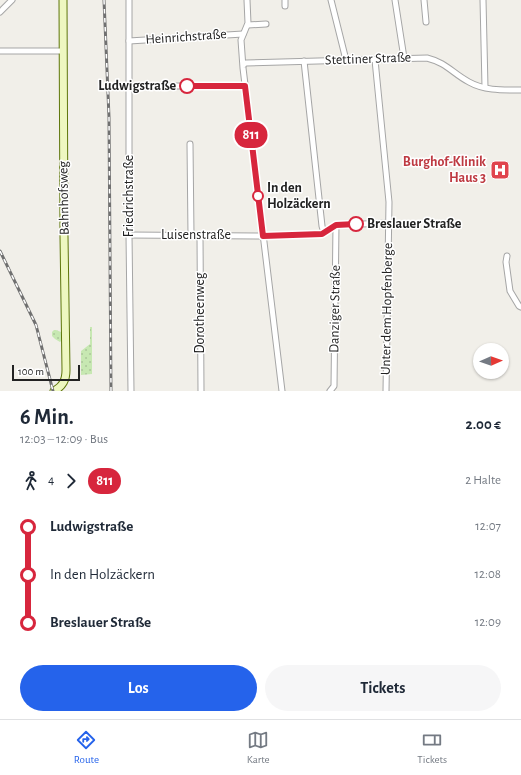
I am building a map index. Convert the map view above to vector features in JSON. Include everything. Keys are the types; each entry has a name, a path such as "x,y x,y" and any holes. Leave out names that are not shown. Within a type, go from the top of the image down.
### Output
{"street":[{"path":"0,12 12,0"},
{"name":"Bahnhofsweg","path":"54,391 63,384 66,376 62,51 63,0"},
{"name":"Friedrichstraße","path":"129,0 129,235 131,391"},
{"path":"247,0 248,25 241,40 242,60 244,64 245,86 282,391"},
{"path":"285,6 286,0"},
{"path":"331,0 346,60"},
{"path":"395,0 404,58"},
{"path":"424,0 426,22"},
{"path":"482,0 484,88"},
{"path":"248,25 266,24"},
{"name":"Heinrichstraße","path":"129,41 243,34"},
{"path":"0,51 62,51"},
{"name":"Stettiner Straße","path":"244,64 246,62 427,58 438,61 470,83 484,88 498,90 521,90"},
{"name":"Unter dem Hopfenberge","path":"375,60 389,202 386,391"},
{"path":"304,61 324,233"},
{"path":"129,86 245,86"},
{"path":"190,144 191,235"},
{"path":"263,236 322,234 336,225 389,224"},
{"name":"Danziger Straße","path":"330,391 334,386 336,225"},
{"name":"Luisenstraße","path":"129,235 263,236"},
{"name":"Dorotheenweg","path":"200,236 201,391"},
{"path":"507,256 506,262 510,291 521,307"}],"green space":[{"path":"90,327 92,327 92,374 81,375 81,351 90,344"},
{"path":"54,330 61,332 60,342 52,336 52,332"}],"railway":[{"path":"104,0 109,117 111,391"},
{"path":"0,251 36,325 53,391"}],"bus line":[{"name":"811","path":"187,86 245,86 263,236 322,234 336,225 356,224"}],"place":[{"name":"Ludwigstraße","path":"187,86"},
{"name":"Burghof-Klinik Haus 3","path":"500,170"},
{"name":"In den Holzäckern","path":"258,196"},
{"name":"Breslauer Straße","path":"356,224"}]}
